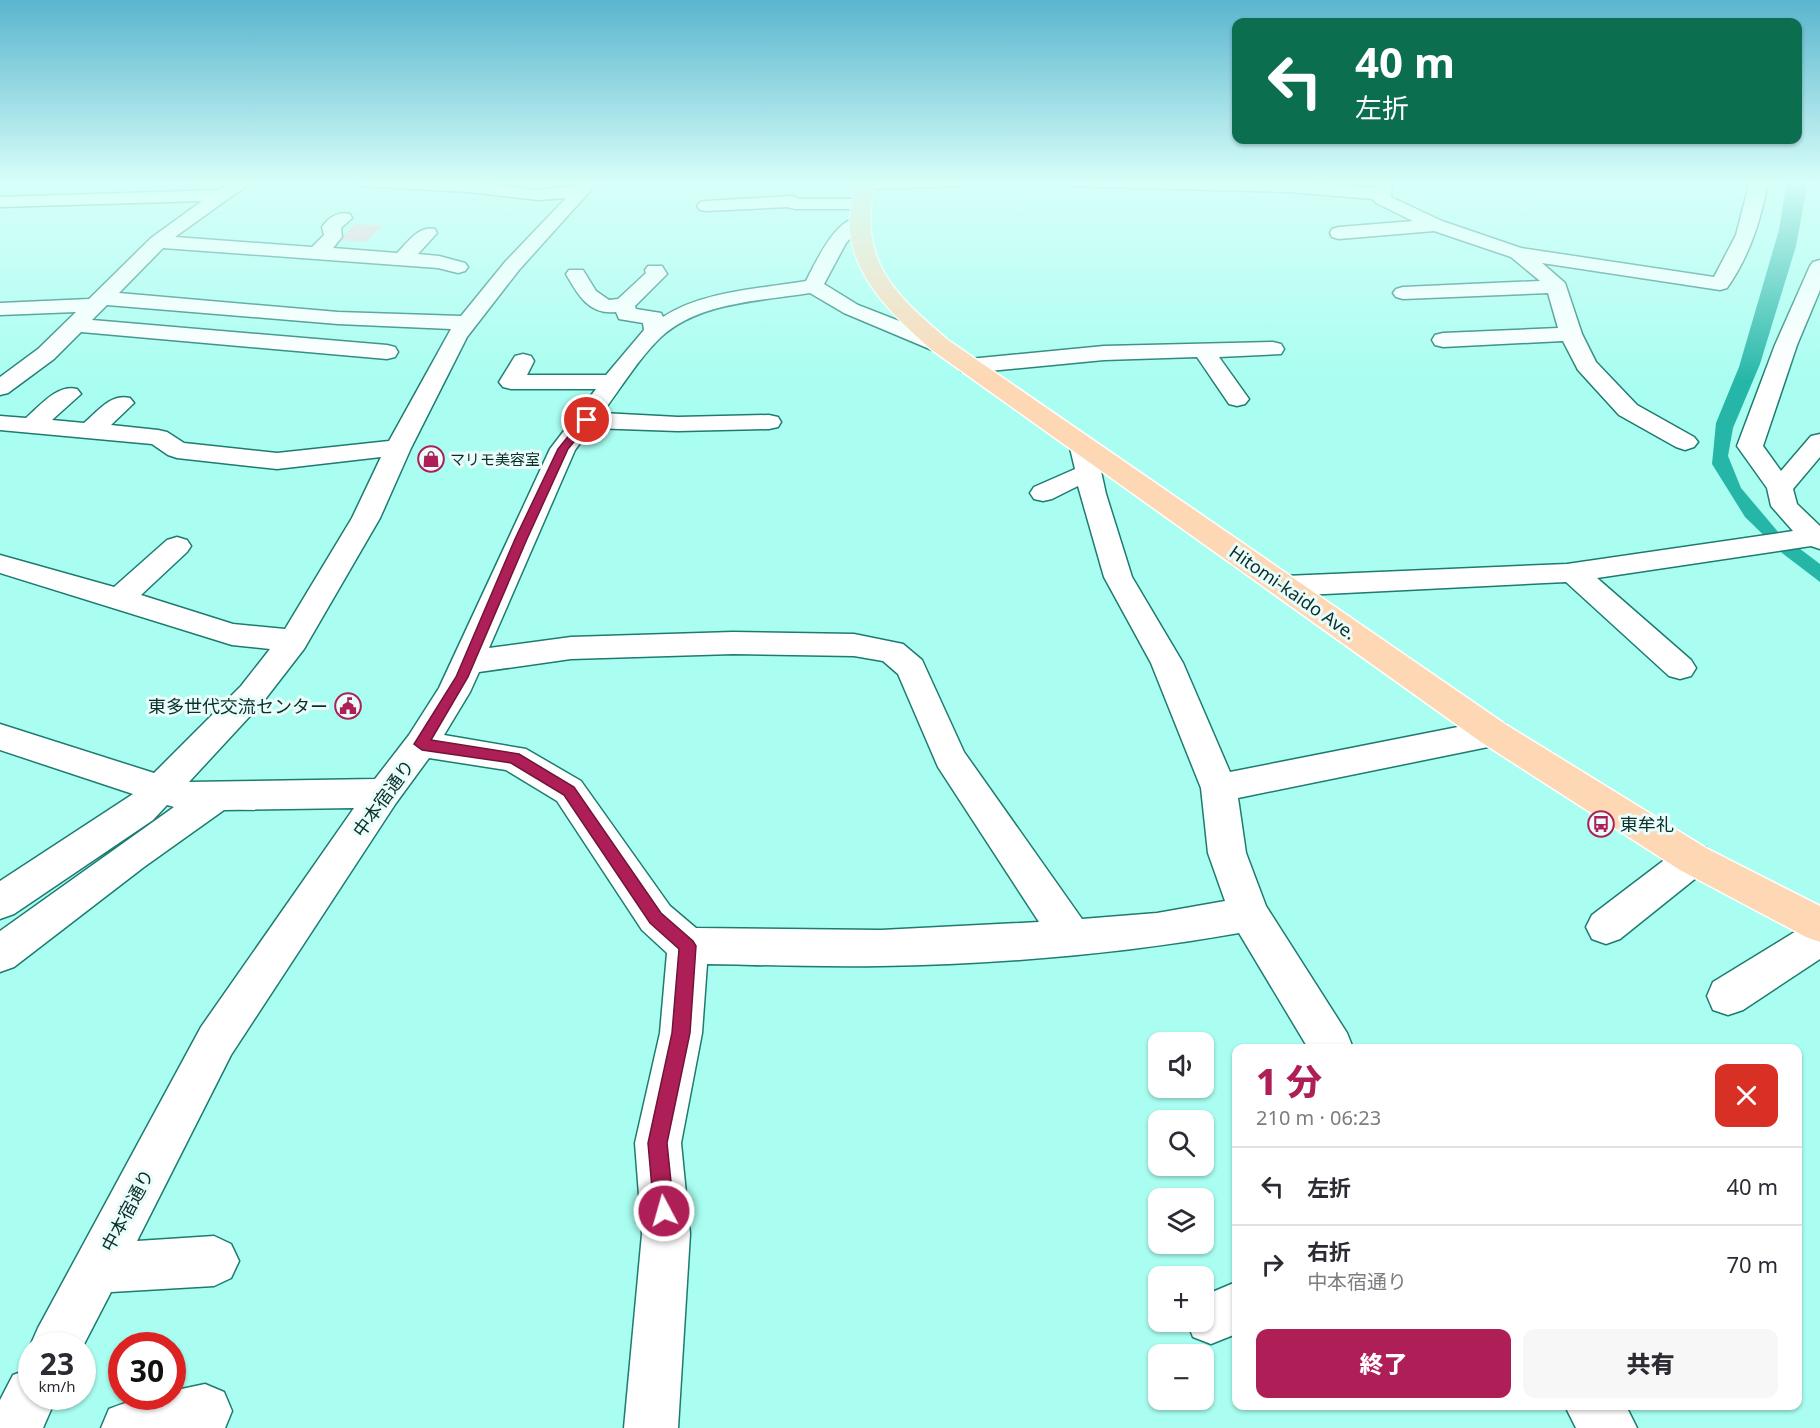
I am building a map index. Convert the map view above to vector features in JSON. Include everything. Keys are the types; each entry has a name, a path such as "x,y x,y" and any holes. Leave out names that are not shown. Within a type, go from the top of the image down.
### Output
{"main road":[{"name":"Hitomi-kaido Ave.","path":"863,248 882,287 906,315 940,345 1085,458 1285,586 1493,733 1693,859 1820,925"}],"street":[{"path":"5,380 46,354 152,248"},
{"path":"261,248 402,258 439,262 458,267"},
{"path":"317,252 322,248"},
{"path":"402,258 412,248"},
{"path":"0,902 140,810 252,694 293,641 366,518 398,448 465,323 529,248"},
{"path":"834,248 813,286 851,309 940,345"},
{"path":"1502,248 1518,253 1720,284 1742,248"},
{"path":"1518,253 1556,286 1571,334 1586,365 1628,410 1684,442"},
{"path":"1285,586 1572,572 1810,539 1784,506 1780,488 1750,446 1786,345 1820,266"},
{"path":"576,274 588,295 605,307 624,305 657,274 655,270"},
{"name":"中本宿通り","path":"63,1332 216,1041 384,793 422,744 454,692 563,449 587,420 611,382 655,331 686,311 719,302 813,286"},
{"path":"1402,293 1556,286"},
{"path":"0,309 99,302 275,314 465,323"},
{"path":"624,305 627,314 652,318 655,331"},
{"path":"246,338 275,314"},
{"path":"77,325 387,352"},
{"path":"1443,340 1571,334"},
{"path":"969,366 1104,353 1273,349"},
{"path":"1204,351 1237,399"},
{"path":"523,361 511,382 611,382"},
{"path":"31,426 69,394"},
{"path":"90,431 122,403"},
{"path":"587,420 678,424 769,422"},
{"path":"0,423 90,431 166,432 177,450 260,452 278,461 398,448"},
{"path":"1780,488 1820,441"},
{"path":"1043,493 1085,458 1118,577 1167,663 1219,788 1227,853 1249,914 1330,1044"},
{"path":"119,598 177,546"},
{"path":"0,564 119,598 232,634 293,641"},
{"path":"1572,572 1680,668"},
{"path":"469,662 571,648 734,643 854,645 892,652 911,668 950,758 1071,938"},
{"path":"1219,788 1493,733"},
{"path":"0,737 184,796 384,793"},
{"path":"422,744 514,758 569,791 656,918 688,946 880,948 1071,938 1157,930 1249,914"},
{"path":"0,954 131,856 218,795"},
{"path":"1606,927 1693,859"},
{"path":"1728,996 1820,937"},
{"path":"651,1428 666,1234 658,1143 681,1033 688,946"},
{"path":"96,1269 214,1261"},
{"path":"14,1428 24,1410"},
{"path":"1595,1410 1610,1428"},
{"path":"128,1428 205,1411"}],"shaded area":[{"path":"1774,248 1795,248 1760,364 1733,428 1728,456 1741,488 1779,533 1820,564 1820,582 1782,553 1745,517 1712,464 1716,423 1739,367"}],"place":[{"name":"マリモ美容室","path":"431,459"},
{"name":"東多世代交流センター","path":"348,706"},
{"name":"東牟礼","path":"1601,824"}],"route":[{"path":"587,420 563,449 521,539 462,677 422,744 514,758 569,791 618,866 656,918 688,946 681,1033 658,1143 664,1211"}]}
